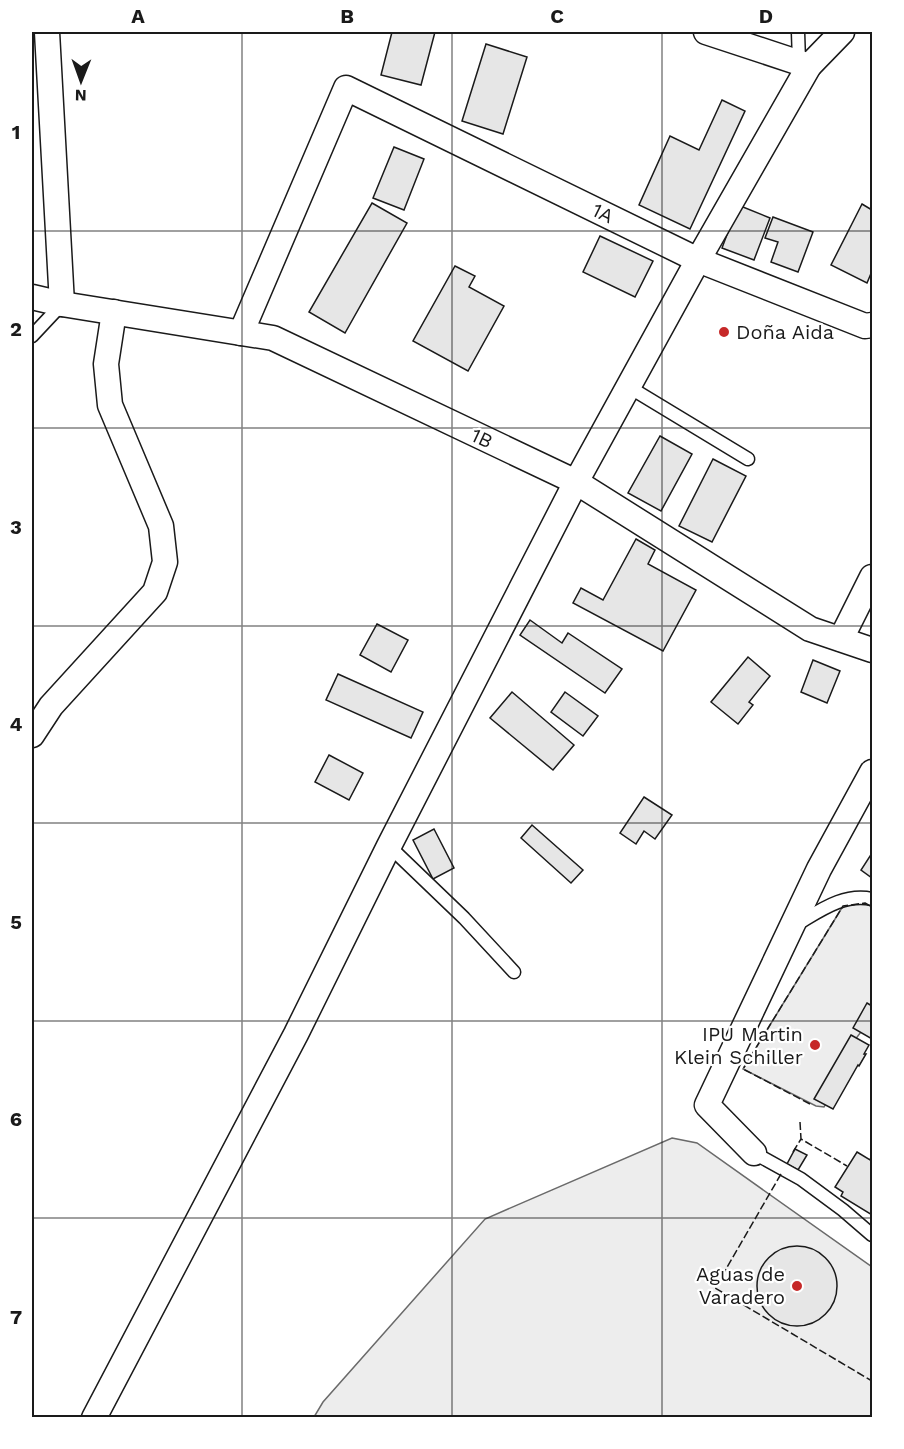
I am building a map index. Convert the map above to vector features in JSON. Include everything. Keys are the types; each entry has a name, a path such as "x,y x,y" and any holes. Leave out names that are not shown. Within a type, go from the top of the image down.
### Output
{"street":[{"path":"47,32 62,304"},
{"path":"706,32 804,64"},
{"path":"94,1418 296,1034 389,846 576,482 804,64 842,32"},
{"name":"1A","path":"241,333 346,88 699,260 869,325"},
{"name":"1B","path":"32,297 62,304 273,338 576,482 810,629 873,650"},
{"path":"32,735 51,706 155,592 165,562 161,526 110,405 106,364 114,312"},
{"path":"841,639 873,577"},
{"path":"754,1153 707,1105 819,869 873,772"}],"lane":[{"path":"798,32 804,64"},
{"path":"32,336 62,304"},
{"path":"628,387 748,459"},
{"path":"389,846 464,918 514,972"},
{"path":"791,928 832,903 860,896 873,899"},
{"path":"754,1153 801,1179 873,1235"}],"shaded area":[{"name":"IPU Martin Klein Schiller","path":"865,903 872,907 872,1011 867,1024 851,1045 835,1089 824,1107 816,1106 743,1069 843,906"},
{"path":"672,1138 697,1143 872,1267 872,1417 314,1417 323,1402 485,1219"}],"building":[{"path":"392,32 435,32 421,85 381,75"},
{"path":"486,44 527,57 503,134 462,121"},
{"path":"722,100 745,111 690,229 639,205 670,136 699,150"},
{"path":"394,147 424,159 404,210 373,198"},
{"path":"372,203 407,223 345,333 309,312"},
{"path":"862,204 872,210 872,271 867,283 831,265"},
{"path":"738,205 770,218 754,260 722,248"},
{"path":"773,217 813,232 798,272 771,262 778,242 765,238"},
{"path":"600,236 653,261 635,297 583,272"},
{"path":"455,266 475,276 469,287 504,306 468,371 413,341"},
{"path":"660,436 692,454 661,511 628,493"},
{"path":"713,459 746,476 712,542 679,526"},
{"path":"636,539 655,550 648,564 696,590 663,651 573,603 581,588 603,600"},
{"path":"530,620 562,643 568,633 622,669 605,693 520,635"},
{"path":"377,624 408,640 391,672 360,655"},
{"path":"748,657 770,676 749,702 753,705 738,724 711,702"},
{"path":"813,660 840,671 827,703 801,692"},
{"path":"338,674 423,712 411,738 326,700"},
{"path":"512,692 574,745 553,770 490,718"},
{"path":"565,692 598,716 583,736 551,712"},
{"path":"329,755 363,773 349,800 315,782"},
{"path":"644,797 672,815 655,839 644,831 636,844 620,833"},
{"path":"532,825 583,870 571,883 521,838"},
{"path":"434,829 454,868 433,879 413,840"},
{"path":"872,853 872,878 861,870"},
{"path":"867,1003 872,1006 872,1039 853,1028"},
{"path":"851,1035 869,1045 833,1109 814,1099"},
{"path":"795,1149 807,1155 798,1170 787,1164"},
{"path":"857,1152 870,1160 872,1155 872,1215 841,1196 843,1192 835,1187"},
{"name":"Aguas de Varadero","path":"797,1246 812,1249 825,1258 834,1271 837,1286 834,1301 825,1314 812,1323 797,1326 782,1323 769,1314 760,1301 757,1286 760,1271 769,1258 782,1249"}],"fence":[{"path":"810,1104 743,1069 843,906 865,903 872,907"},
{"path":"800,1122 801,1139 847,1166"},
{"path":"793,1152 801,1139"},
{"path":"781,1174 715,1288 872,1381"}],"place":[{"name":"Doña Aida","path":"724,332"},
{"name":"IPU Martin Klein Schiller","path":"815,1045"},
{"name":"Aguas de Varadero","path":"797,1286"}]}
